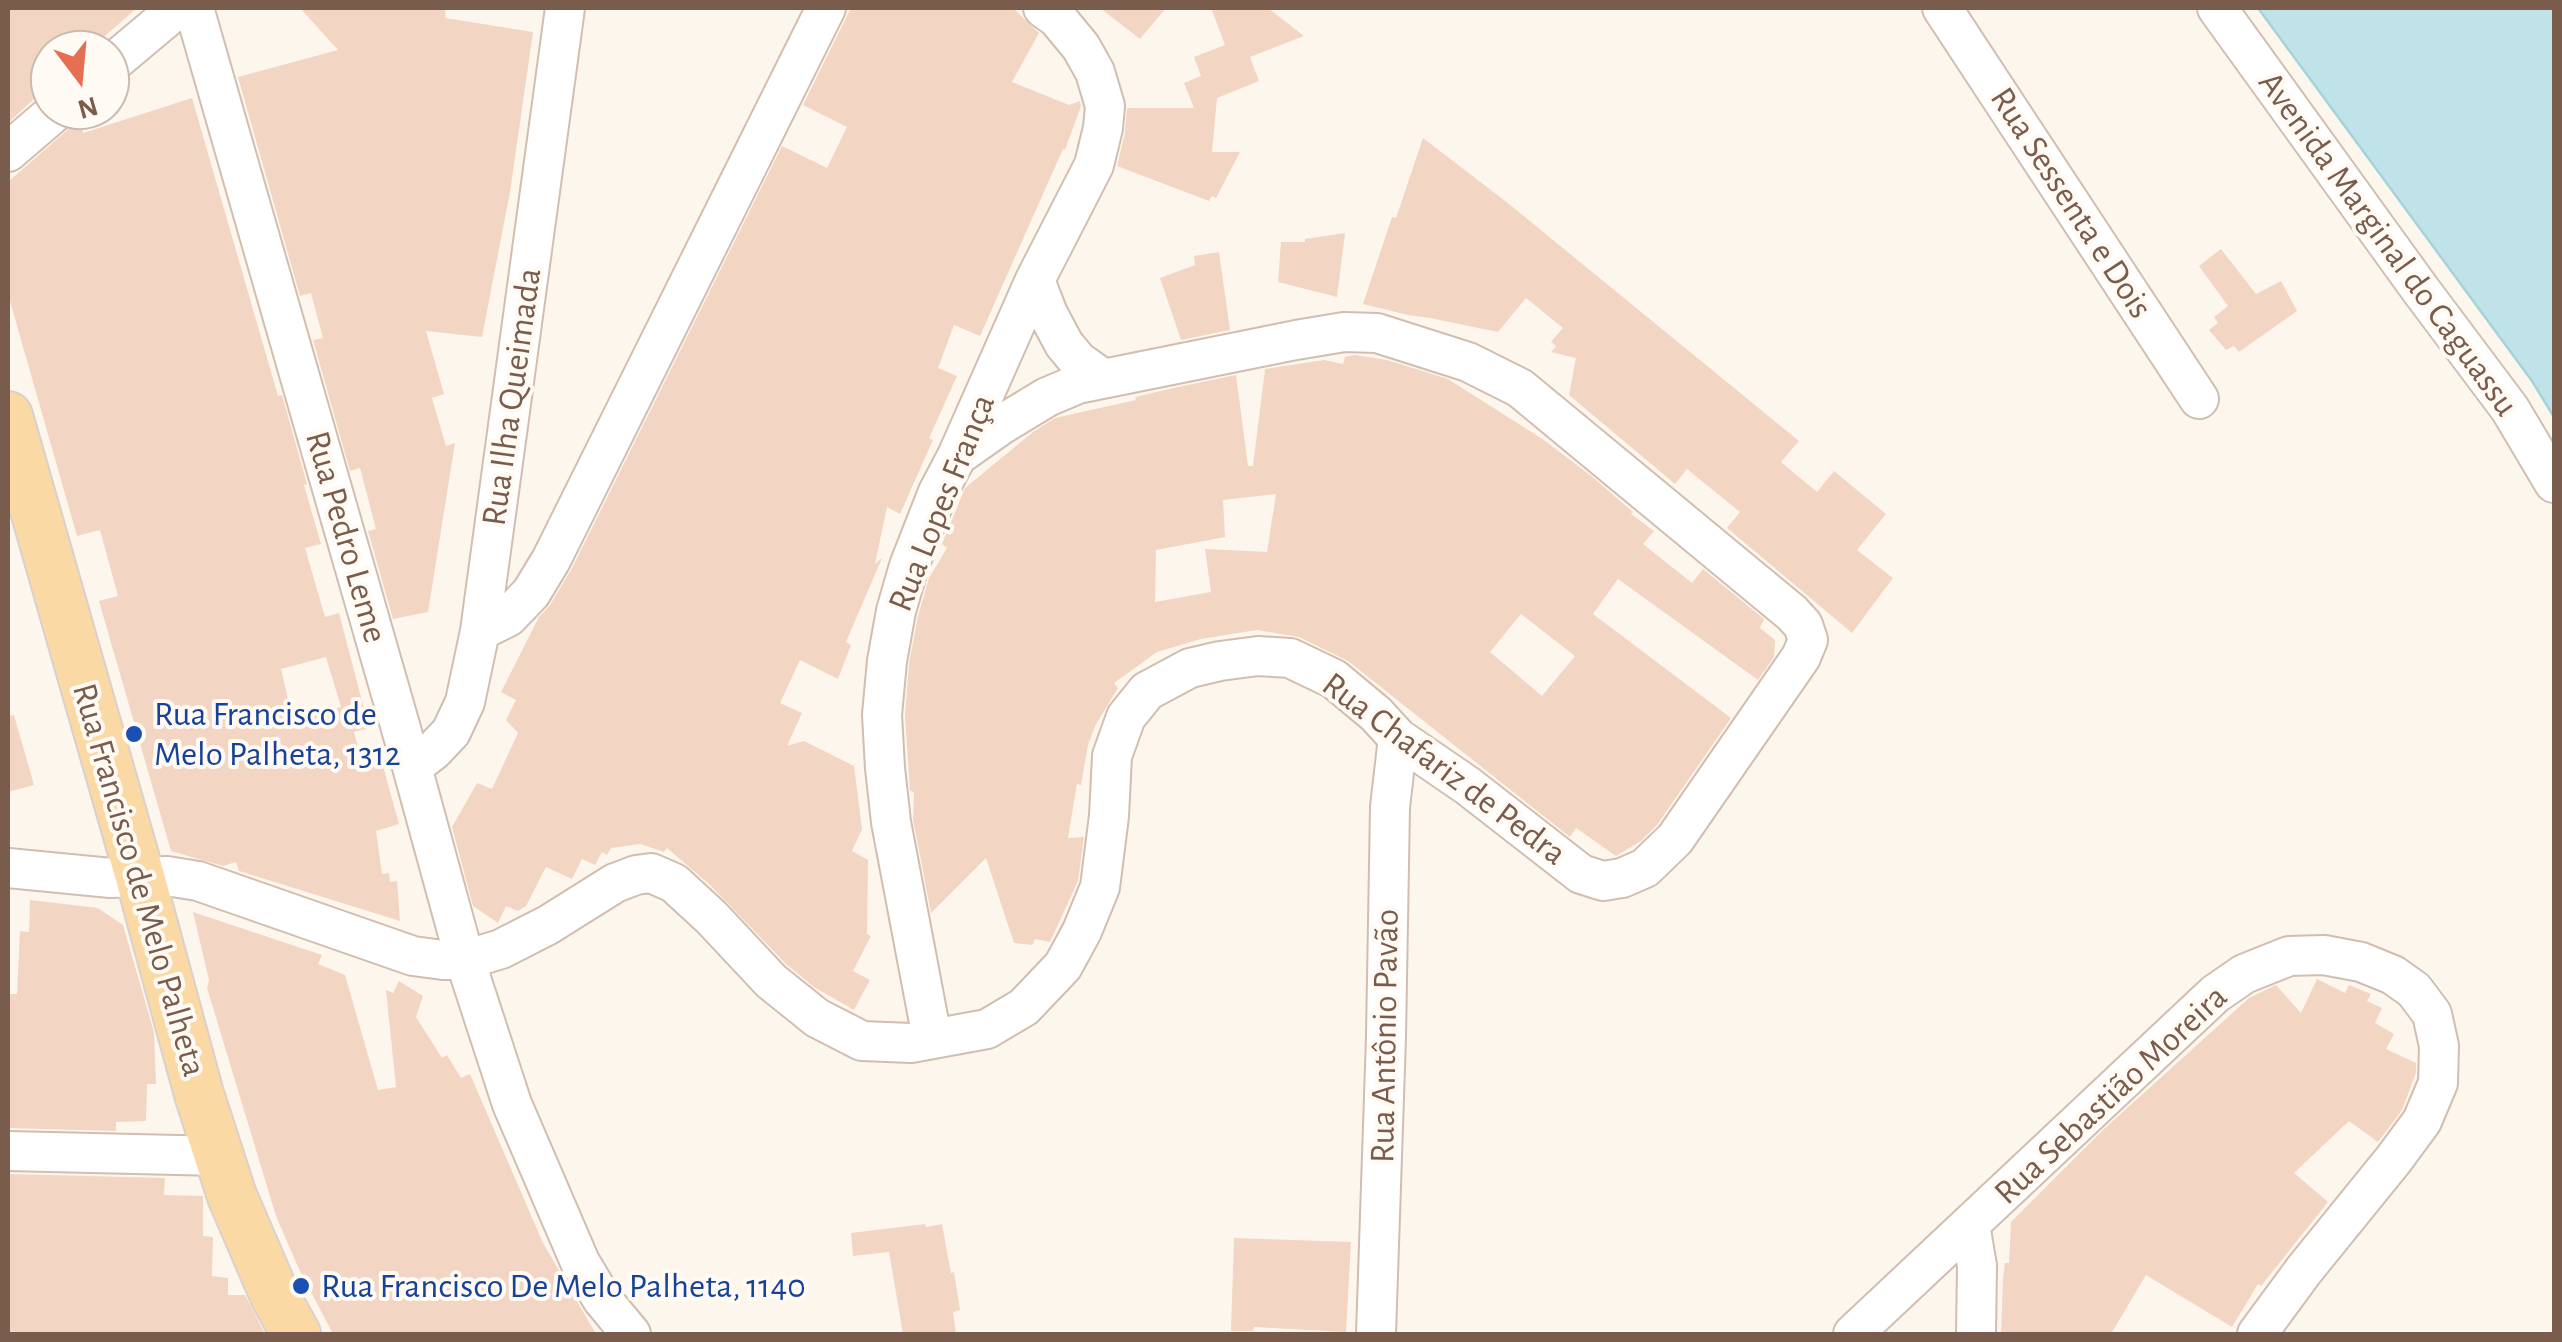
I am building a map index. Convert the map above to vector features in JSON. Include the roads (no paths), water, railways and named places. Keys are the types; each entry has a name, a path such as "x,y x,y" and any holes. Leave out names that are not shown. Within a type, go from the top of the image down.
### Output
{"main road":[{"name":"Rua Francisco de Melo Palheta","path":"8,416 199,1094 232,1196 275,1296 296,1334"}],"street":[{"path":"130,48 178,8"},
{"name":"Rua Pedro Leme","path":"194,8 465,960 512,1104 580,1262 602,1299 631,1334"},
{"name":"Rua Ilha Queimada","path":"412,767 450,732 465,702 480,631 565,8"},
{"path":"480,631 508,617 520,605 551,560 826,8"},
{"name":"Rua Lopes França","path":"932,1038 884,768 882,715 887,661 896,611 938,492 1035,280 1094,165 1103,128 1105,106 1095,72 1082,47 1043,8"},
{"name":"Rua Sessenta e Dois","path":"1942,8 2199,399"},
{"name":"Avenida Marginal do Caguassu","path":"2217,8 2510,409 2554,483"},
{"path":"8,152 34,130"},
{"path":"1035,280 1064,344 1102,378"},
{"name":"Rua Chafariz de Pedra","path":"465,960 501,949 615,884 651,873 674,883 771,981 817,1018 862,1040 912,1043 987,1029 1024,1008 1063,966 1082,931 1100,887 1112,756 1126,716 1147,691 1190,668 1258,656 1290,658 1334,680 1376,714 1398,738 1468,786 1581,874 1603,881 1622,878 1645,868 1674,839 1801,657 1808,640 1803,625 1792,613 1520,388 1468,362 1377,333 1344,332 1078,384 1048,397 957,456"},
{"name":"Rua Antônio Pavão","path":"1376,1334 1390,807 1398,738"},
{"path":"8,868 78,876 167,876 198,881 412,956 465,960"},
{"name":"Rua Sebastião Moreira","path":"1852,1334 2215,994 2244,974 2289,956 2324,955 2361,962 2393,975 2414,990 2432,1014 2439,1046 2438,1083 2422,1122 2256,1334"},
{"path":"8,1151 220,1156"},
{"path":"1970,1224 1976,1266 1976,1334"}],"water":[{"path":"2258,8 2554,8 2554,417 2532,381"}],"place":[{"name":"Rua Francisco de Melo Palheta, 1312","path":"134,734"},
{"name":"Rua Francisco De Melo Palheta, 1140","path":"301,1286"}]}
